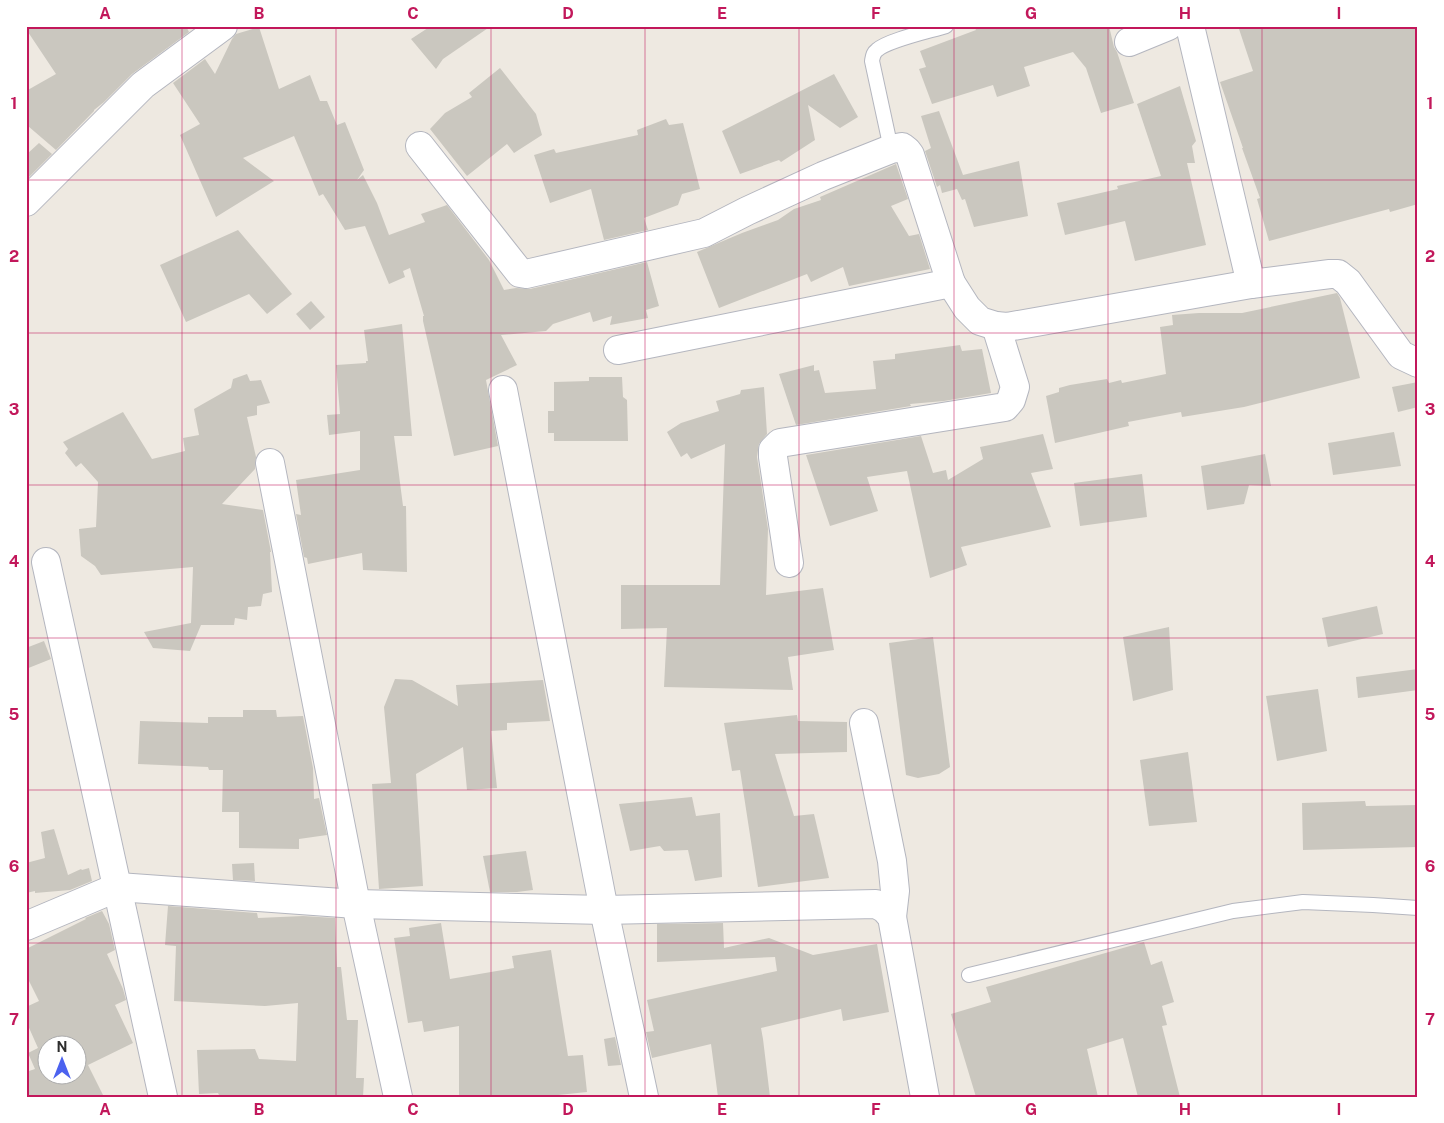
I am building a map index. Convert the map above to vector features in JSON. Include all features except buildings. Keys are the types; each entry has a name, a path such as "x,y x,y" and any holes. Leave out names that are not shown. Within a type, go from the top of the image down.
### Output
{"street":[{"path":"26,202 142,85 223,26"},
{"path":"1129,42 1168,26"},
{"path":"1190,26 1251,284"},
{"path":"420,146 514,268 520,273 526,274 704,234 747,211 815,180 891,149 902,147 910,155 950,282 967,308 980,320 1008,328 1251,284 1338,274 1348,282 1401,355 1418,362"},
{"path":"618,350 950,282"},
{"path":"789,563 773,450 780,443 1006,407 1011,400 1015,387 996,326"},
{"path":"503,390 604,910 644,1097"},
{"path":"270,463 356,904 398,1097"},
{"path":"46,562 163,1097"},
{"path":"864,723 892,861 895,891 892,917 925,1097"},
{"path":"26,926 118,887 356,904 604,910 876,904 885,909 892,917"}],"lane":[{"path":"891,149 872,61 874,52 894,41 946,26"},
{"path":"968,975 1232,911 1303,902 1373,904 1418,908"}]}
